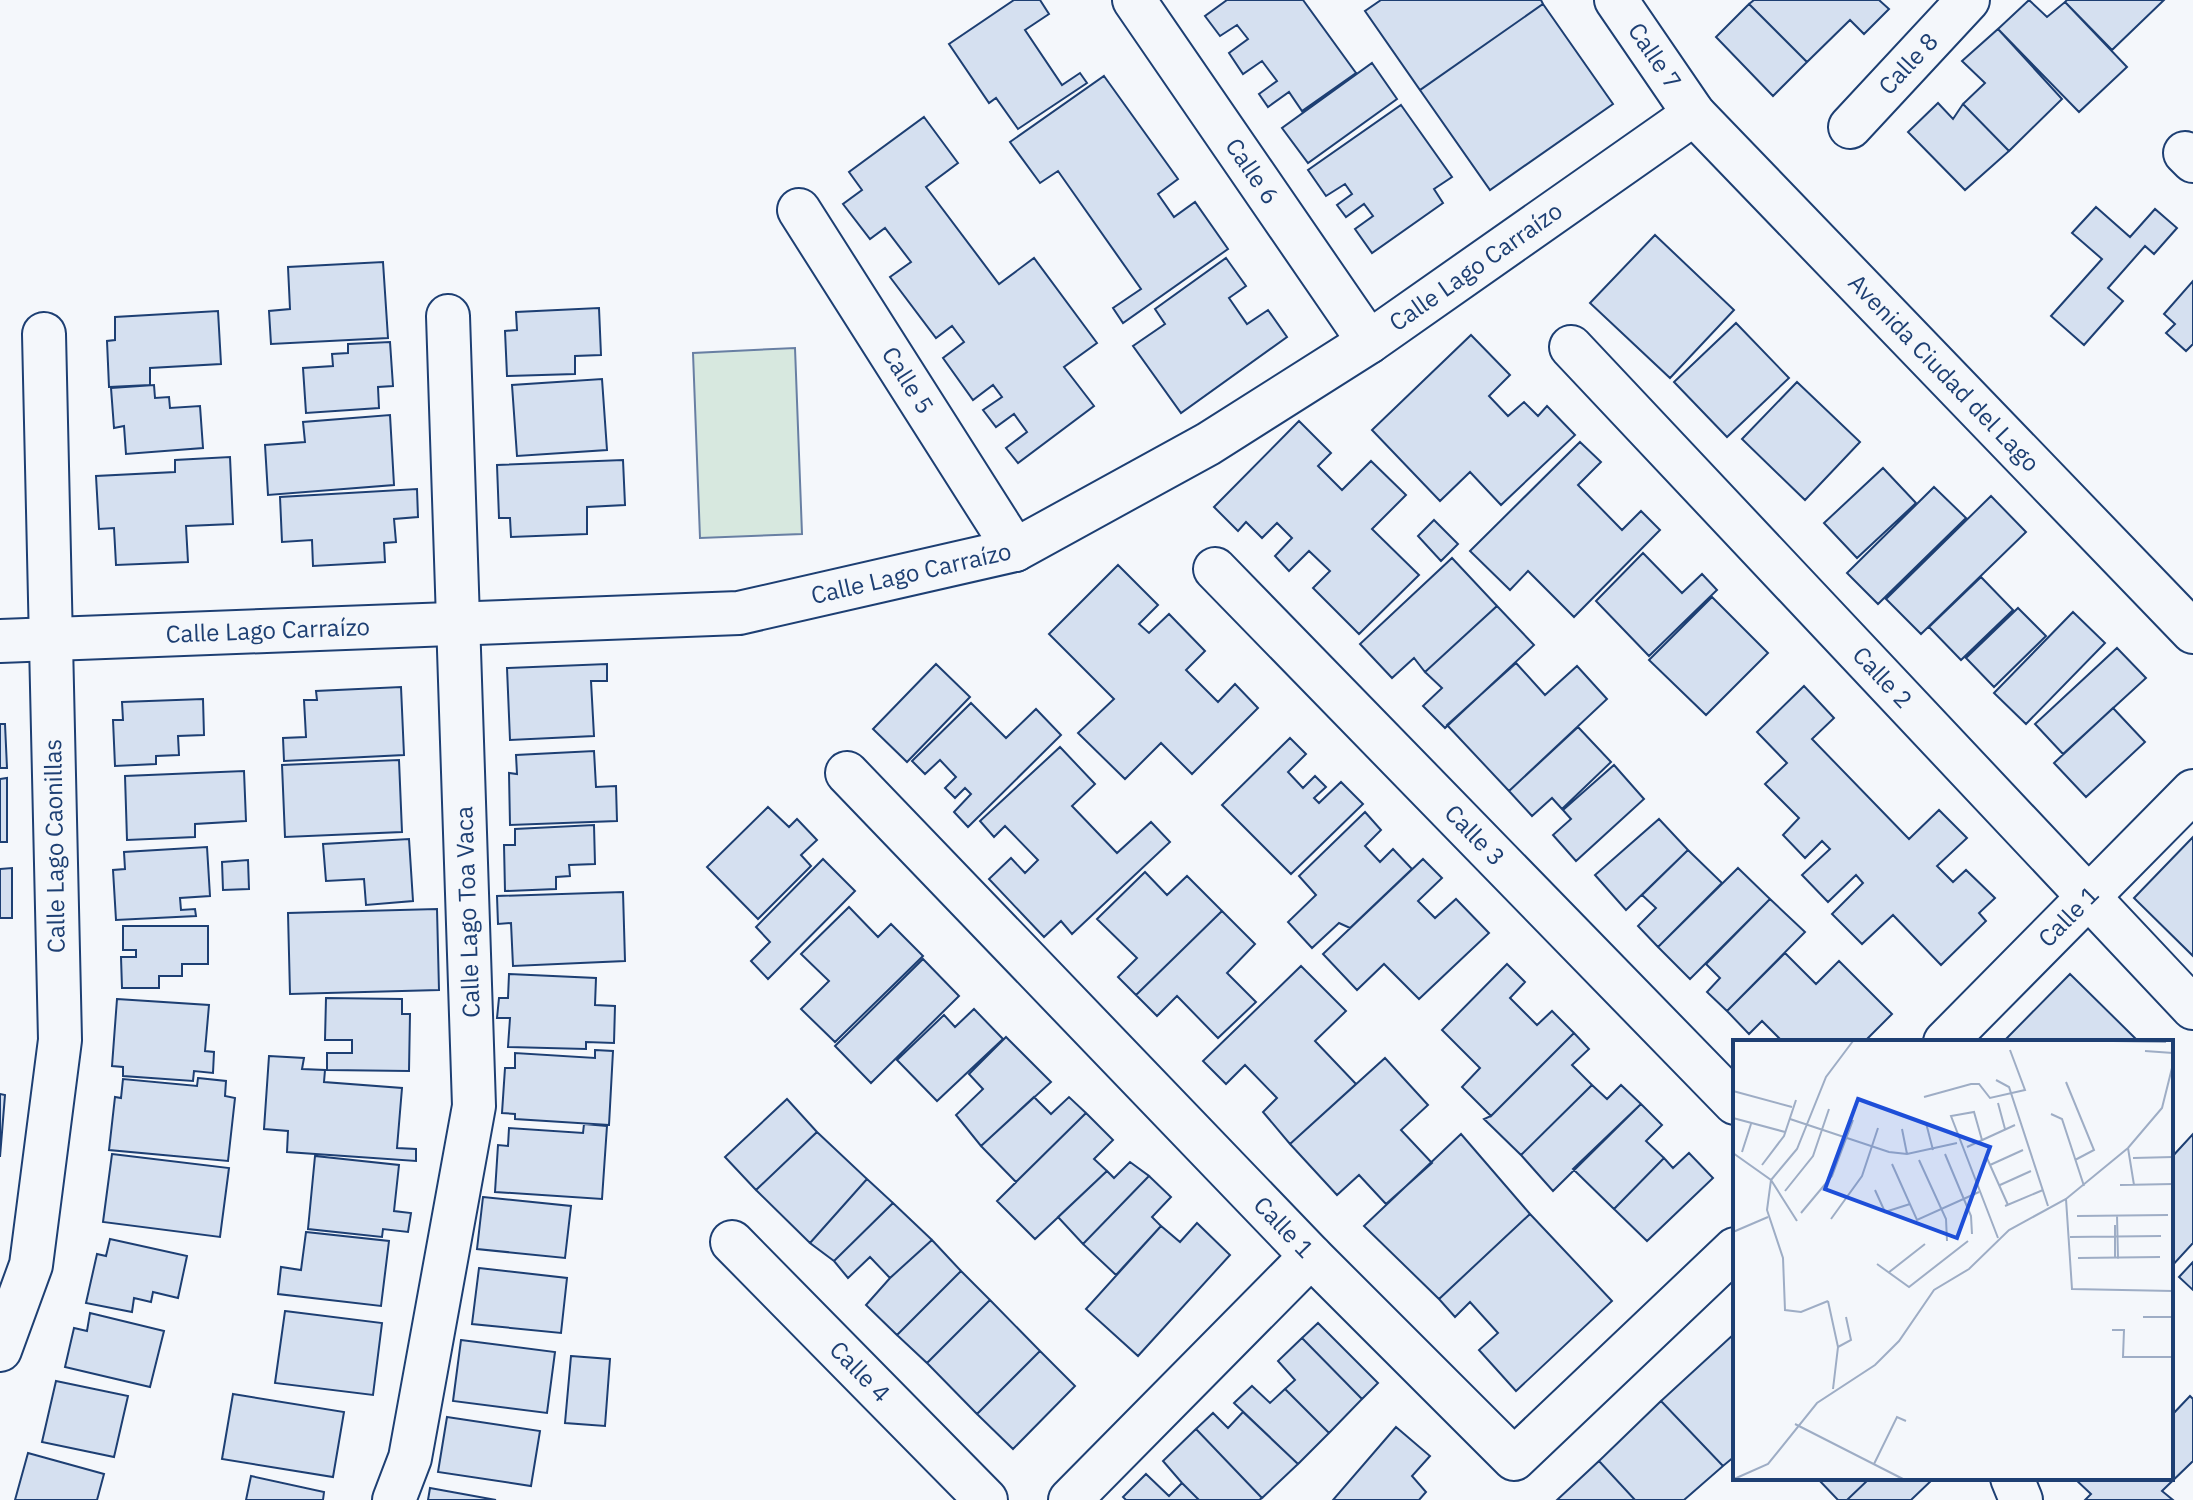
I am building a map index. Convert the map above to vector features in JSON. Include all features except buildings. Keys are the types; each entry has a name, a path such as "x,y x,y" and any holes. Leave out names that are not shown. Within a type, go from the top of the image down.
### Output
{"street":[{"name":"Calle 6","path":"1134,0 1369,342"},
{"name":"Calle 7","path":"1616,0 1694,114"},
{"name":"Calle 8","path":"1850,127 1968,0"},
{"name":"Calle Lago Carraízo","path":"0,641 739,613 1015,550 1208,444 1369,342 1694,114"},
{"name":"Avenida Ciudad del Lago","path":"1694,114 2193,632"},
{"name":"Calle 5","path":"799,210 1015,550"},
{"name":"Calle Lago Toa Vaca","path":"394,1500 410,1458 474,1106 448,316"},
{"name":"Calle Lago Caonillas","path":"0,1350 31,1265 60,1040 44,334"},
{"name":"Calle 2","path":"1571,347 2193,1008"},
{"name":"Calle 3","path":"1215,569 1733,1101"},
{"name":"Calle 1","path":"847,773 1311,1256 1514,1459 1733,1251"},
{"name":"Calle 1","path":"1947,1040 2193,791"},
{"name":"Calle 4","path":"732,1242 986,1500"},
{"path":"1070,1500 1311,1256"},
{"path":"2013,1480 2021,1500"}],"shaded area":[{"path":"795,348 802,534 700,538 693,353"}]}
